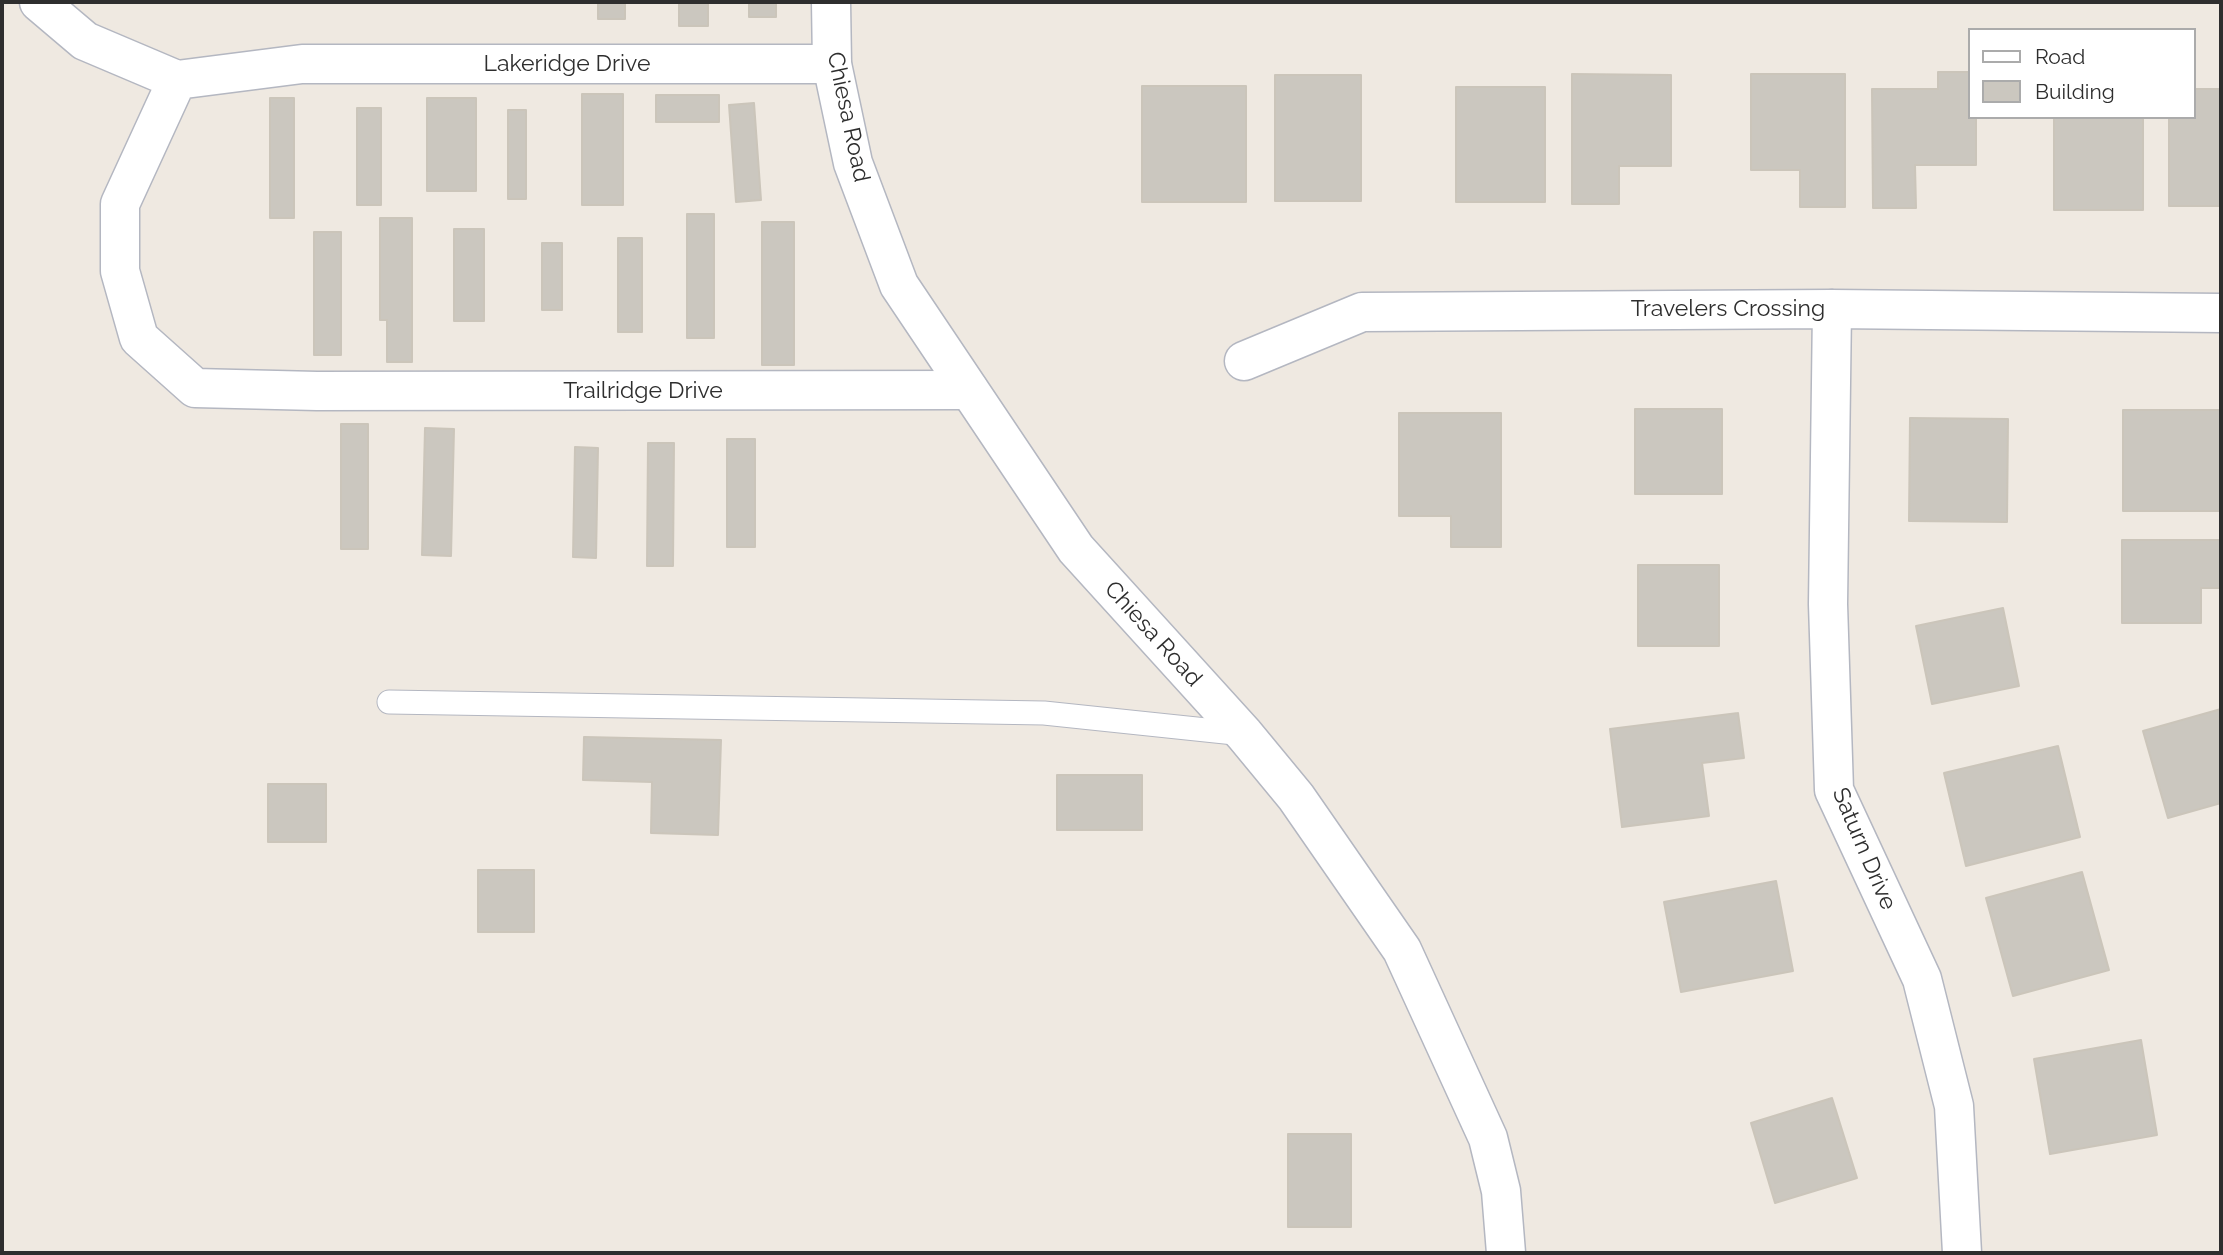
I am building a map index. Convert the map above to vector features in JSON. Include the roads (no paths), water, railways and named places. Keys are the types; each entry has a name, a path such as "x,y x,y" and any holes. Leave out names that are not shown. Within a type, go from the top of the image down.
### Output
{"street":[{"path":"39,2 85,41 177,80"},
{"name":"Chiesa Road","path":"831,2 832,64 853,163 899,285 1076,549 1244,734 1296,797 1402,950 1488,1138 1501,1191 1506,1253"},
{"name":"Lakeridge Drive","path":"177,80 302,64 832,64"},
{"name":"Trailridge Drive","path":"177,80 120,204 120,271 139,338 195,388 317,391 969,390"},
{"name":"Travelers Crossing","path":"1244,361 1362,312 1832,309 2221,313"},
{"name":"Saturn Drive","path":"1832,309 1828,604 1834,790 1922,979 1954,1106 1962,1253"}],"lane":[{"path":"389,702 1044,713 1244,734"}]}
